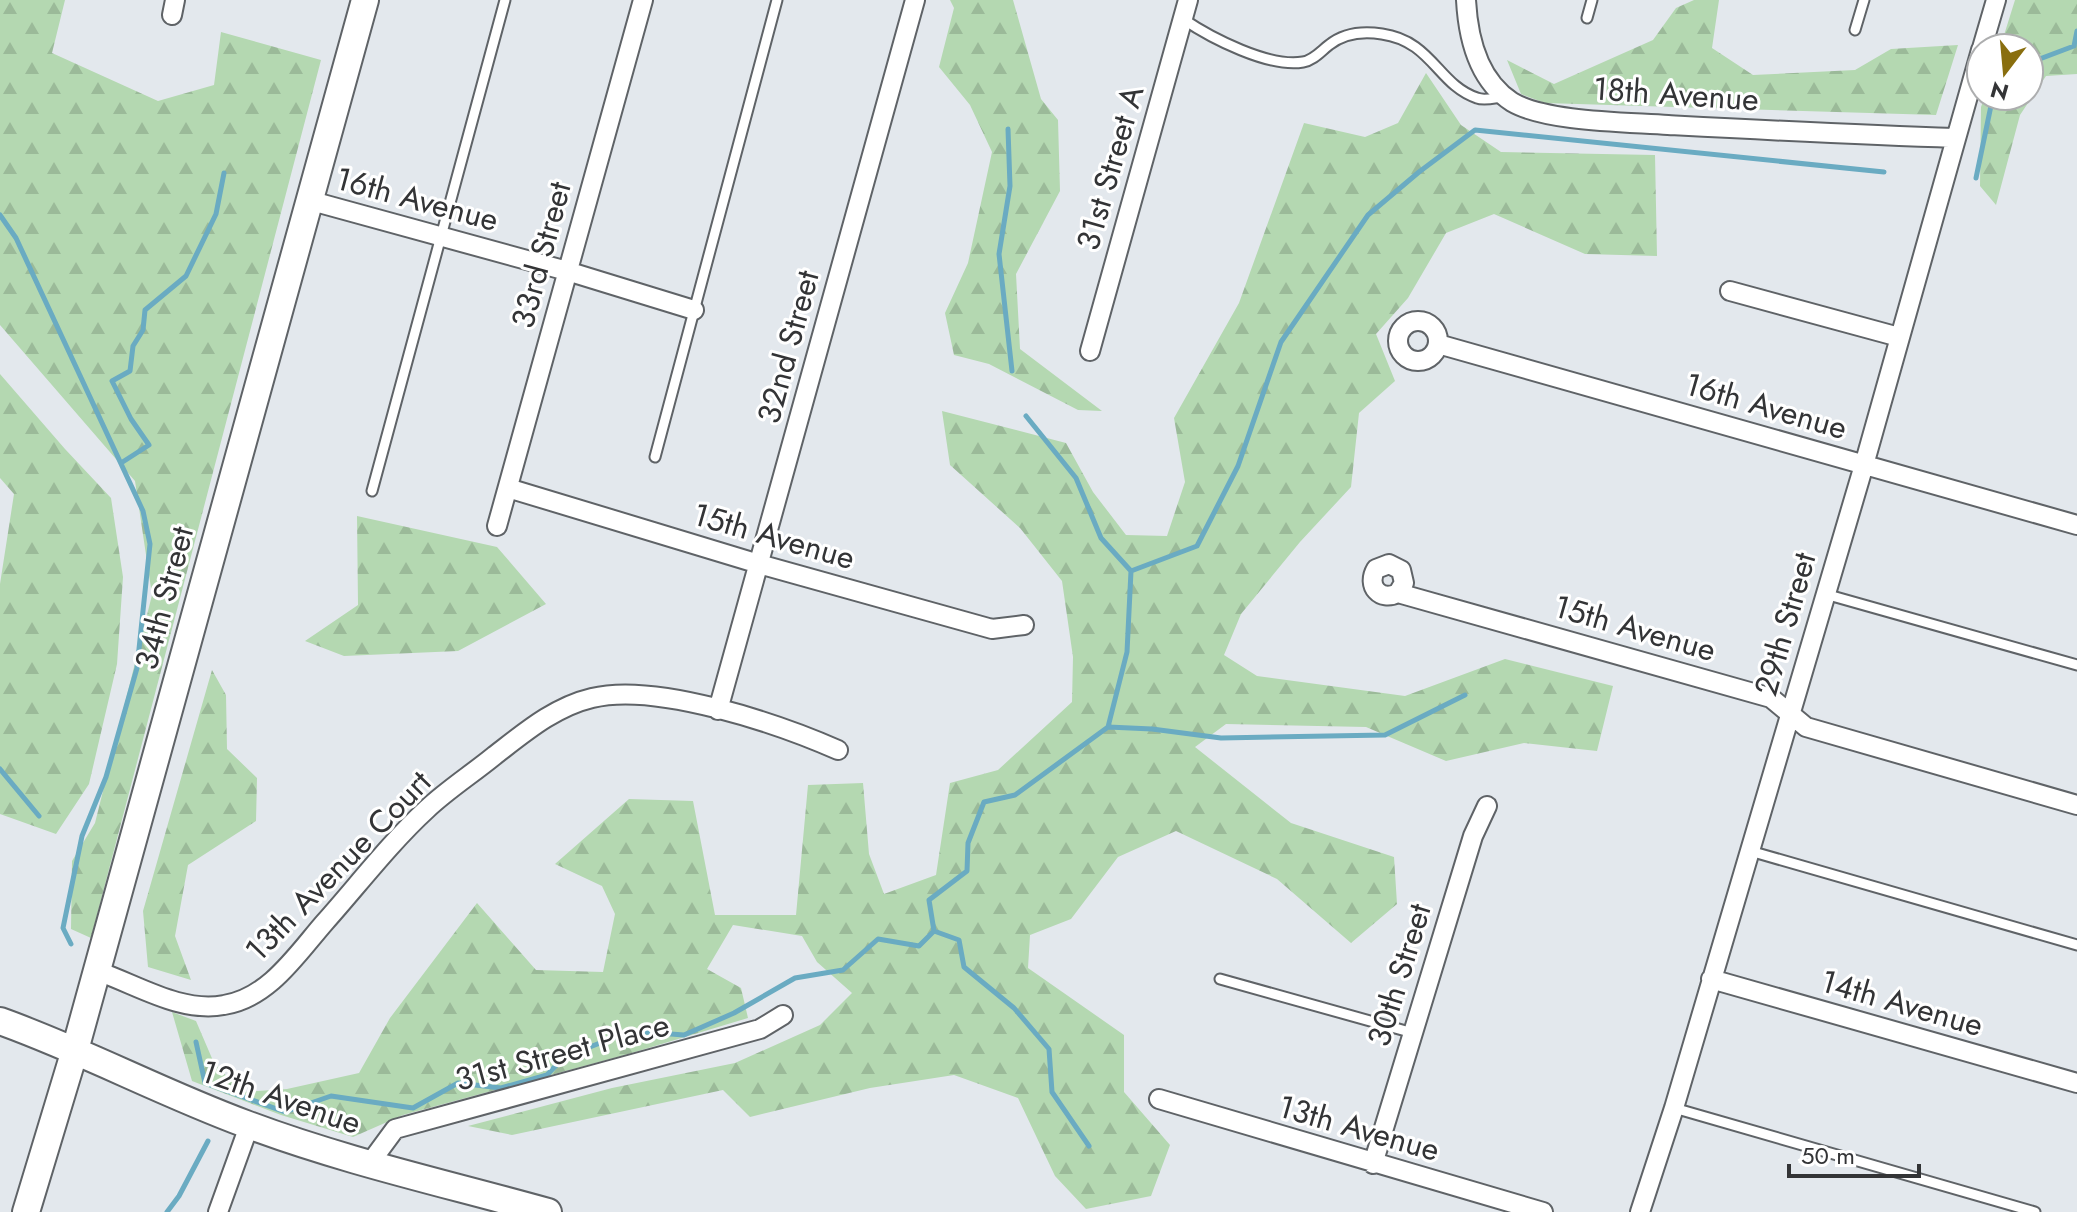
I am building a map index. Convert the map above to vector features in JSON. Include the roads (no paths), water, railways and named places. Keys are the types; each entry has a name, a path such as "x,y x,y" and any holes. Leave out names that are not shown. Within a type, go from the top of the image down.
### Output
{"street":[{"name":"34th Street","path":"26,1212 75,1050 365,0"},
{"name":"33rd Street","path":"497,526 643,0"},
{"name":"32nd Street","path":"718,710 915,0"},
{"name":"31st Street A","path":"1090,351 1188,0"},
{"name":"18th Avenue","path":"1466,0 1474,50 1488,80 1505,96 1531,110 1635,123 1955,138"},
{"name":"29th Street","path":"1986,32 1996,0"},
{"name":"29th Street","path":"1640,1212 1674,1108 1864,465 1965,104"},
{"name":"16th Avenue","path":"308,200 567,271 694,310"},
{"path":"1730,291 1899,337"},
{"name":"16th Avenue","path":"1438,344 2077,525"},
{"name":"15th Avenue","path":"508,488 759,564 992,629 1024,625"},
{"name":"15th Avenue","path":"1398,593 1771,698 1806,727 2077,805"},
{"name":"13th Avenue Court","path":"97,971 187,1005 220,1006 251,997 280,973 428,808 527,730 569,705 593,698 653,695 718,710 809,737 838,750"},
{"name":"30th Street","path":"1373,1164 1473,836 1487,806"},
{"name":"14th Avenue","path":"1711,979 2077,1083"},
{"name":"31st Street Place","path":"370,1163 395,1129 760,1029 783,1015"},
{"name":"12th Avenue","path":"0,1021 75,1050 249,1126 548,1212"},
{"name":"13th Avenue","path":"1159,1099 1543,1212"},
{"path":"218,1212 249,1126"}],"lane":[{"path":"372,491 505,0"},
{"path":"655,457 777,0"},
{"path":"1587,18 1592,0"},
{"path":"1855,30 1864,0"},
{"path":"1183,19 1231,47 1289,61 1303,62 1316,56 1341,37 1355,33 1383,34 1411,42 1455,86 1479,100 1505,96"},
{"path":"1825,594 2077,665"},
{"path":"1750,851 2077,945"},
{"path":"1220,979 1413,1033"},
{"path":"1674,1108 2035,1212"}],"waterway":[{"path":"2045,57 2074,46 2077,31"},
{"path":"1976,178 1990,112"},
{"path":"1008,129 1010,186 999,254 1012,371"},
{"path":"196,1042 205,1083 285,1112 331,1096 413,1108 458,1083 501,1088 547,1075 564,1057 631,1031 684,1035 734,1013 795,978 843,970 878,939 919,946 934,931 929,900 967,871 968,843 984,802 1015,795 1108,727 1127,652 1131,571 1197,546 1238,466 1281,342 1368,215 1419,172 1475,130 1884,172"},
{"path":"121,463 149,445 131,419 112,381 130,371 133,346 143,330 145,310 186,276 216,214 224,173"},
{"path":"0,215 16,238 143,511 150,544 137,668 106,777 82,836 63,928 71,944"},
{"path":"1026,416 1076,478 1101,538 1131,571"},
{"path":"1108,727 1221,738 1385,735 1465,695"},
{"path":"0,769 39,816"},
{"path":"934,931 959,940 964,967 1014,1008 1049,1049 1052,1092 1089,1146"},
{"path":"167,1212 208,1141"}]}
